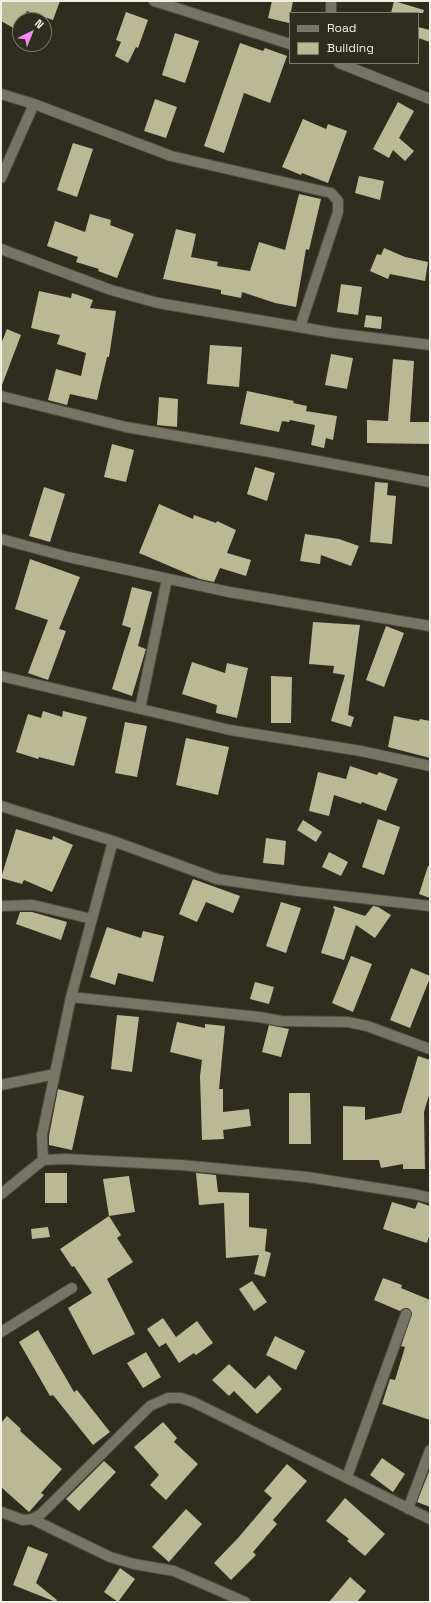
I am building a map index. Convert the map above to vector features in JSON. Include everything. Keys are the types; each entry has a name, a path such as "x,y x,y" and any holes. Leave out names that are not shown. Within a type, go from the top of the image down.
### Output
{"street":[{"path":"154,1 289,44"},
{"path":"331,1 331,12"},
{"path":"342,64 430,99"},
{"path":"1,94 34,104 171,156 331,193 338,200 338,212 300,327"},
{"path":"1,178 34,104"},
{"path":"1,249 111,290 158,303 300,327 430,345"},
{"path":"1,396 126,428 270,452 430,482"},
{"path":"1,539 68,557 229,592 430,626"},
{"path":"140,709 167,579"},
{"path":"1,676 230,730 362,751 430,766"},
{"path":"1,806 113,841 217,879 299,891 430,906"},
{"path":"43,1160 42,1135 71,997 113,841"},
{"path":"1,906 34,905 92,919"},
{"path":"71,997 259,1017 281,1021 348,1022 367,1026 430,1049"},
{"path":"1,1085 55,1074"},
{"path":"1,1194 43,1160 65,1158 181,1165 307,1178 414,1194 430,1198"},
{"path":"1,1332 72,1288"},
{"path":"347,1477 406,1314"},
{"path":"32,1520 41,1514 150,1406 168,1398 181,1398 193,1402 430,1519"},
{"path":"408,1509 430,1450"},
{"path":"1,1512 23,1520 32,1520 110,1557 134,1564 174,1571 245,1602"}],"building":[{"path":"1,1 60,1 53,20 52,12 27,11 12,12 12,27 1,21"},
{"path":"272,1 293,1 291,12 289,12 289,23 268,18"},
{"path":"394,1 424,10 423,13 391,12"},
{"path":"126,12 148,20 138,48 136,47 128,63 115,56 121,42 116,40"},
{"path":"419,27 430,30 430,42 419,38"},
{"path":"175,33 199,41 185,83 162,75"},
{"path":"240,43 263,51 265,48 287,56 270,103 244,93 224,153 204,146"},
{"path":"155,99 177,107 166,138 144,131"},
{"path":"398,102 414,111 399,138 414,151 405,161 393,150 389,158 373,149"},
{"path":"303,119 326,129 328,124 347,131 328,183 302,173 301,175 282,167"},
{"path":"73,143 93,149 77,197 57,190"},
{"path":"359,176 384,181 380,200 355,193"},
{"path":"299,194 321,199 309,250 306,249 296,307 275,303 242,292 241,298 221,294 221,290 163,279 176,229 196,234 191,257 218,262 217,266 250,271 259,242 285,250"},
{"path":"90,214 111,220 110,225 134,234 117,278 98,271 99,269 76,262 78,257 47,246 55,221 85,232"},
{"path":"384,248 405,257 428,262 425,281 390,274 388,279 370,271 377,254 381,255"},
{"path":"341,284 362,287 358,315 337,312"},
{"path":"39,291 71,298 72,293 93,300 90,308 116,311 109,357 107,357 97,400 70,394 67,405 48,400 56,369 81,376 86,353 57,344 60,335 31,328"},
{"path":"366,315 382,317 381,329 364,327"},
{"path":"7,329 21,335 2,385 1,344"},
{"path":"210,345 242,347 239,387 207,384"},
{"path":"331,354 353,358 347,389 325,385"},
{"path":"393,359 414,361 410,422 430,422 430,444 367,443 367,420 388,421"},
{"path":"247,391 294,401 293,403 307,406 306,411 337,416 333,440 326,438 324,448 311,445 315,425 290,420 289,422 282,421 279,432 240,424"},
{"path":"159,397 178,399 177,427 157,425"},
{"path":"112,444 134,450 126,482 104,477"},
{"path":"255,467 275,473 267,501 247,494"},
{"path":"375,482 388,483 387,495 396,496 392,544 370,542"},
{"path":"44,487 65,494 50,542 29,536"},
{"path":"159,504 193,519 194,515 216,523 217,521 236,530 227,553 251,560 246,576 220,568 214,582 200,579 139,553"},
{"path":"305,534 339,539 359,546 351,566 321,555 320,564 300,561"},
{"path":"30,559 80,577 59,629 66,631 48,680 28,673 48,620 15,609"},
{"path":"132,587 152,592 138,646 146,649 132,696 112,689 131,628 122,625"},
{"path":"313,622 360,625 348,715 354,717 351,727 331,721 345,675 333,673 334,666 309,664"},
{"path":"386,626 404,633 384,687 366,680"},
{"path":"192,662 225,673 227,663 248,668 237,718 216,713 217,705 182,694"},
{"path":"271,676 292,677 291,723 271,723"},
{"path":"43,711 62,717 63,711 87,717 74,766 39,757 38,759 16,752 28,714 41,718"},
{"path":"394,716 419,721 420,719 430,721 430,758 388,747"},
{"path":"125,722 147,726 137,777 115,773"},
{"path":"186,738 229,747 218,795 176,785"},
{"path":"350,766 377,775 379,772 398,779 386,811 362,802 361,804 334,795 329,816 309,811 318,772 346,779"},
{"path":"378,819 400,827 384,875 362,867"},
{"path":"303,820 322,832 316,842 297,830"},
{"path":"16,829 52,840 53,836 73,845 52,892 24,880 22,884 1,878"},
{"path":"266,838 286,841 284,865 263,863"},
{"path":"329,852 348,862 341,876 322,867"},
{"path":"428,866 430,866 430,898 419,894"},
{"path":"193,879 240,896 233,913 206,902 197,922 179,914"},
{"path":"281,902 301,908 286,953 266,946"},
{"path":"334,906 365,916 373,906 378,907 391,915 375,938 356,925 344,960 321,953 335,909 333,908"},
{"path":"20,912 32,912 67,922 61,940 16,924"},
{"path":"107,927 141,938 143,931 164,936 153,982 118,973 115,985 90,977"},
{"path":"351,956 372,964 353,1012 332,1003"},
{"path":"411,968 430,976 430,978 410,1028 390,1020"},
{"path":"255,982 274,987 269,1004 250,999"},
{"path":"117,1015 139,1017 132,1072 111,1069"},
{"path":"177,1022 205,1028 205,1024 225,1026 219,1089 223,1089 223,1112 249,1109 251,1126 223,1130 224,1139 202,1140 200,1076 202,1060 170,1052"},
{"path":"269,1025 289,1029 281,1057 262,1052"},
{"path":"418,1056 430,1060 430,1092 424,1112 425,1169 403,1169 403,1164 381,1168 379,1160 343,1160 343,1106 365,1107 365,1120 401,1113"},
{"path":"58,1089 84,1096 72,1150 49,1145 49,1136"},
{"path":"289,1093 310,1093 311,1144 289,1144"},
{"path":"45,1173 67,1173 67,1203 45,1203"},
{"path":"196,1173 216,1175 218,1192 249,1193 249,1227 267,1229 265,1251 271,1253 265,1277 254,1274 259,1255 226,1258 224,1203 199,1205"},
{"path":"129,1176 135,1212 109,1216 103,1179"},
{"path":"392,1202 415,1209 418,1202 430,1206 430,1233 427,1243 383,1229"},
{"path":"109,1216 121,1235 117,1238 133,1262 107,1279 135,1334 93,1355 68,1308 92,1293 74,1266 72,1267 60,1249"},
{"path":"48,1227 50,1237 32,1239 31,1229"},
{"path":"383,1278 402,1285 401,1288 430,1300 430,1420 382,1404 390,1379 395,1380 405,1347 401,1346 412,1313 408,1308 404,1308 400,1311 374,1300"},
{"path":"252,1281 267,1302 254,1311 239,1289"},
{"path":"163,1318 176,1337 197,1321 213,1343 196,1355 194,1353 179,1363 166,1343 159,1347 147,1329"},
{"path":"38,1330 74,1392 77,1390 110,1432 93,1445 53,1395 50,1396 19,1342"},
{"path":"275,1336 305,1351 296,1370 266,1355"},
{"path":"146,1352 161,1377 143,1388 127,1363"},
{"path":"229,1364 255,1389 269,1375 282,1389 257,1414 234,1391 229,1396 212,1380"},
{"path":"7,1416 21,1429 20,1431 62,1469 41,1493 44,1495 29,1512 1,1487 1,1423"},
{"path":"163,1422 177,1438 174,1442 198,1464 166,1500 150,1485 159,1475 134,1447"},
{"path":"382,1458 405,1474 393,1492 370,1475"},
{"path":"104,1461 116,1472 79,1511 66,1499"},
{"path":"287,1464 307,1481 273,1520 277,1524 253,1552 256,1555 231,1580 214,1563 238,1538 272,1498 264,1491"},
{"path":"430,1469 430,1507 417,1502"},
{"path":"345,1498 385,1534 365,1556 347,1541 349,1539 326,1521"},
{"path":"186,1509 202,1524 169,1562 152,1547"},
{"path":"28,1546 48,1554 36,1583 57,1600 56,1602 13,1585"},
{"path":"120,1568 135,1579 118,1602 104,1592"},
{"path":"350,1577 366,1591 357,1602 329,1602"}]}
